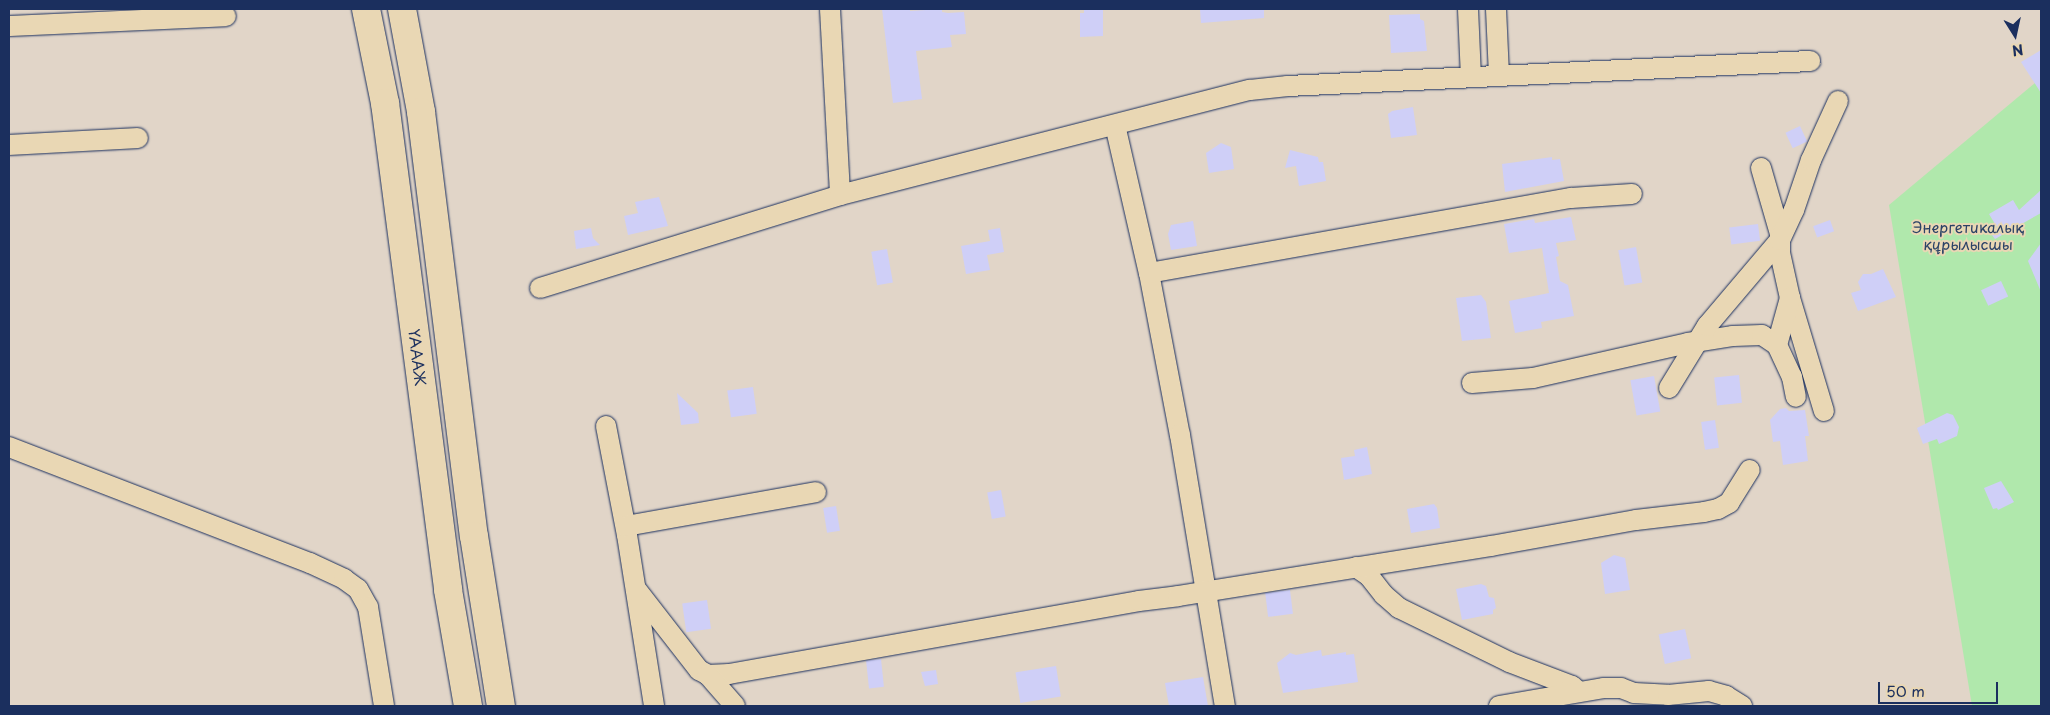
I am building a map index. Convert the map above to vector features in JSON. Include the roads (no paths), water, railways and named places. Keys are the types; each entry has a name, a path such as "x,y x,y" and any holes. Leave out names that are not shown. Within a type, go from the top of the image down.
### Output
{"highway":[{"name":"ҮАААЖ","path":"366,9 385,103 448,590 468,706"},
{"path":"402,9 420,112 474,536 501,706"}],"street":[{"path":"830,9 840,195"},
{"path":"1468,9 1472,77"},
{"path":"1496,9 1499,76"},
{"path":"9,26 226,16"},
{"path":"540,288 840,195 1250,90 1288,86 1810,61"},
{"path":"1669,388 1696,341 1780,240 1794,210 1811,160 1838,100"},
{"path":"1115,125 1150,273 1180,435 1225,706"},
{"path":"9,145 138,138"},
{"path":"1761,168 1780,240 1780,253 1790,298 1824,412"},
{"path":"1150,273 1571,198 1632,194"},
{"path":"1777,345 1790,298"},
{"path":"1472,383 1533,378 1696,341 1733,336 1762,335 1777,345 1792,377 1796,397"},
{"path":"606,426 626,526 654,706"},
{"path":"9,447 310,563 344,579 358,589 368,607 384,706"},
{"path":"9,463 36,457"},
{"path":"708,675 728,674 829,658 1140,601 1490,546 1636,520 1718,509 1729,502 1750,470"},
{"path":"626,526 816,492"},
{"path":"1356,567 1369,576 1384,595 1399,608 1509,662 1572,686 1578,691"},
{"path":"636,589 699,670 708,675 735,706"},
{"path":"1499,706 1578,691 1621,688 1639,700 1709,691 1726,696 1742,706"}],"park label":[{"name":"Энергетикалық құрылысшы","path":"1968,234"}]}
